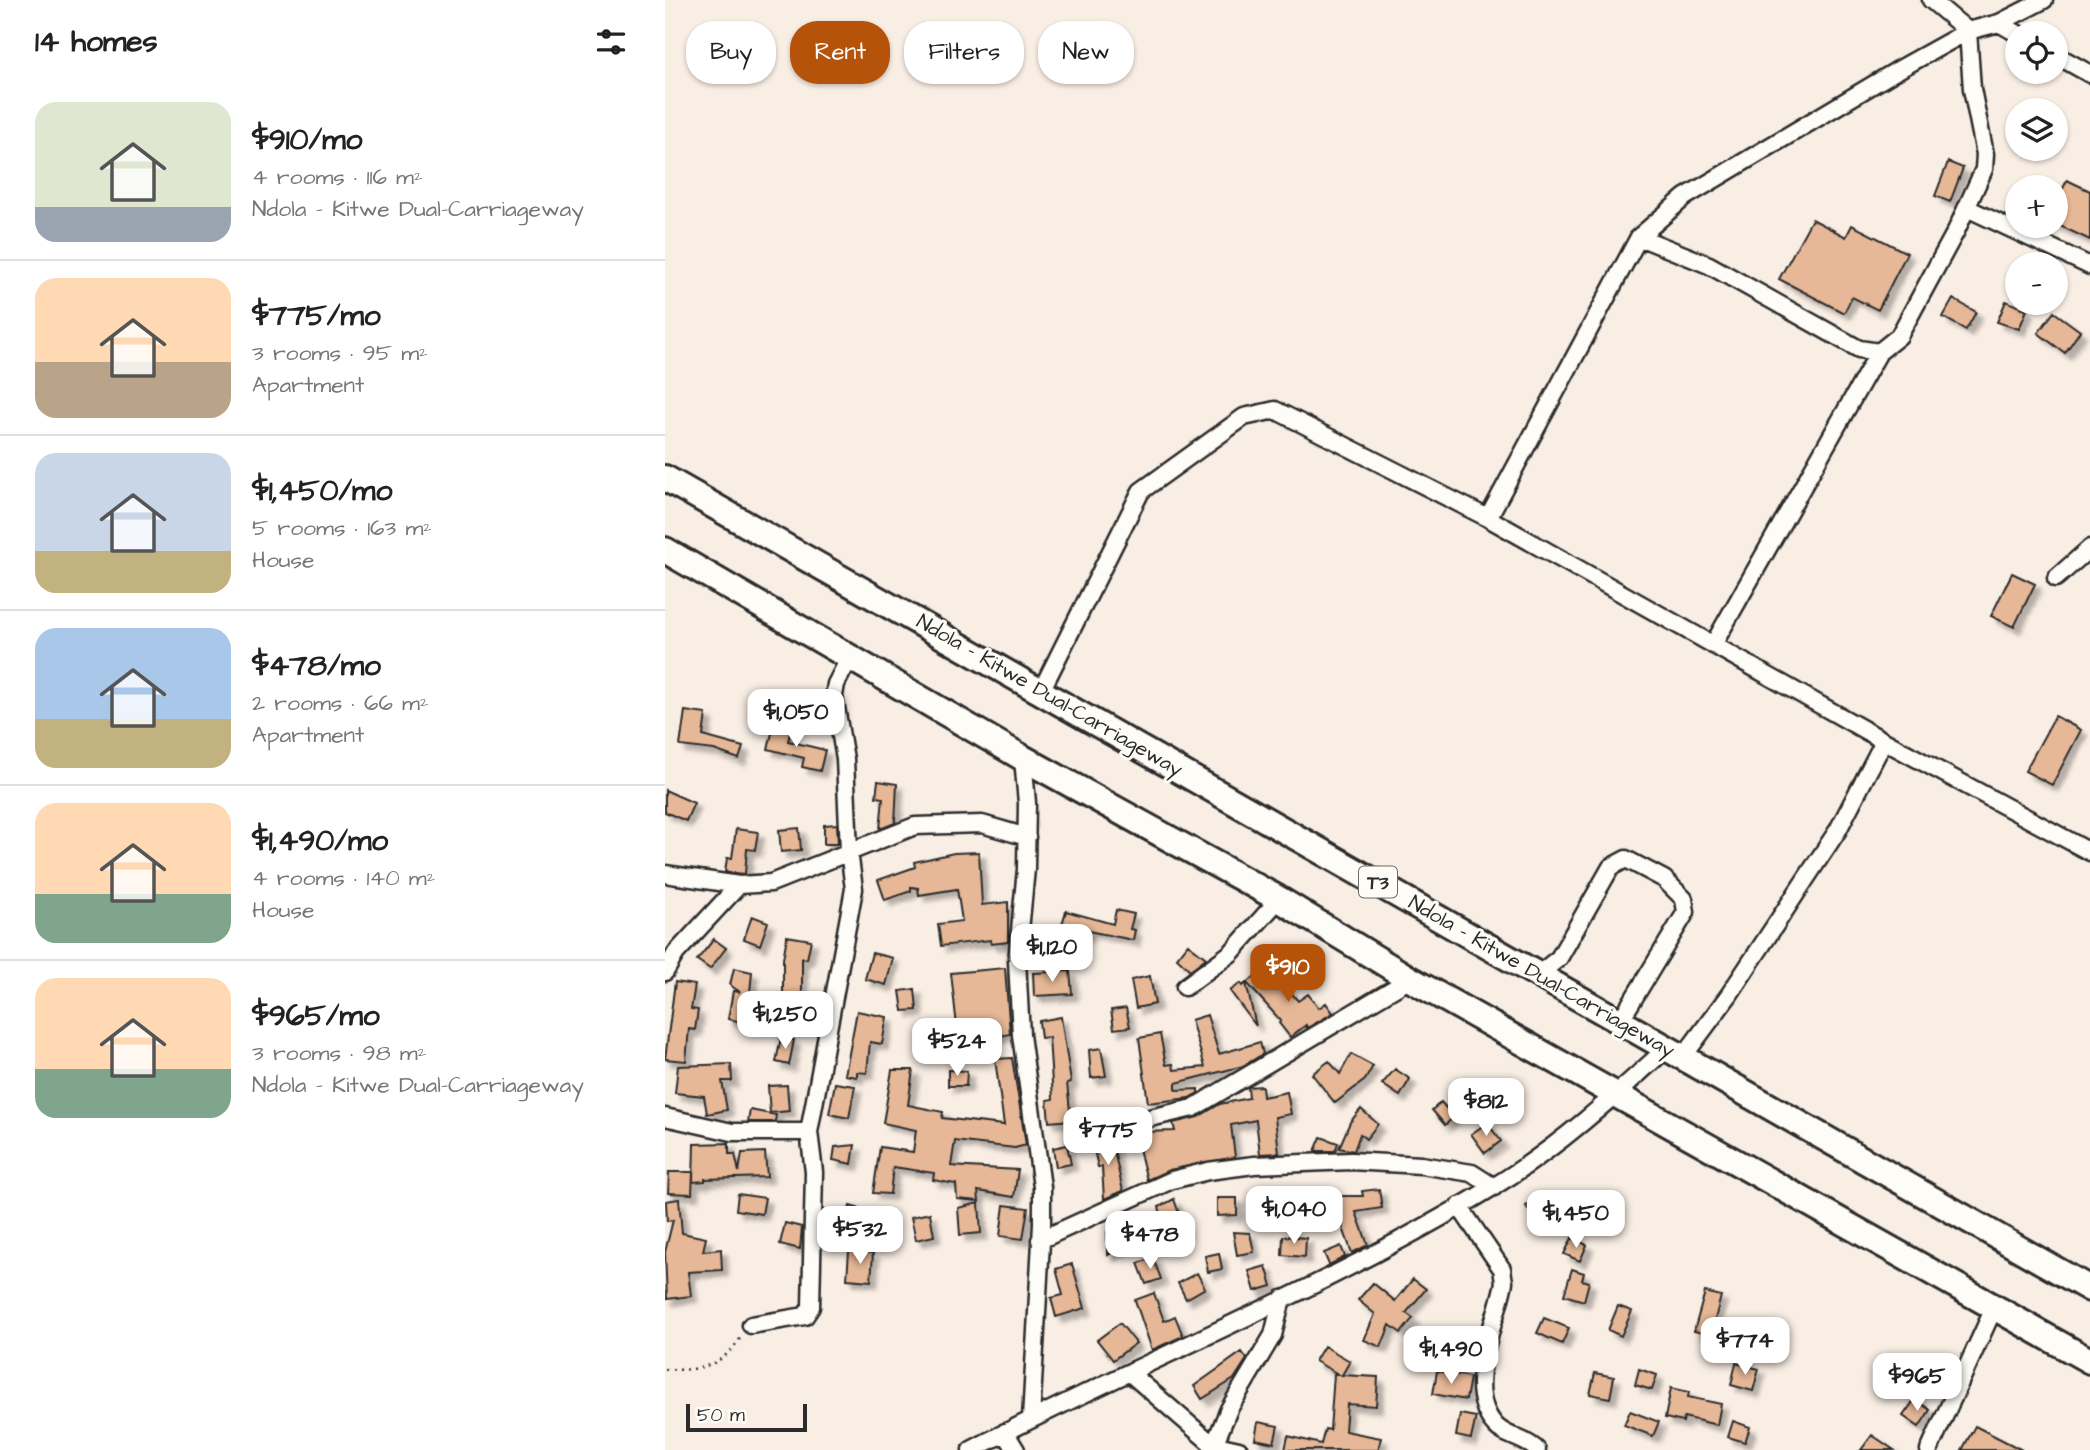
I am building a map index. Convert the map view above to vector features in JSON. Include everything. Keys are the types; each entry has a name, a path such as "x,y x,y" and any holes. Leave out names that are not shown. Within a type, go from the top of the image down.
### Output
{"highway":[{"name":"Ndola - Kitwe Dual-Carriageway","path":"665,478 2090,1289"},
{"path":"665,550 1023,758 1279,898 1410,979 2090,1361"}],"street":[{"path":"1713,645 1879,352 1899,336 1980,184 1985,153 1972,89 1968,31 1931,0"},
{"path":"1487,518 1639,237 1685,197 1896,71 1968,31 1999,23 2044,0"},
{"path":"1999,23 2005,26"},
{"path":"2068,62 2090,74"},
{"path":"1967,208 2090,266"},
{"path":"1639,237 1709,265 1859,349 1879,352"},
{"path":"1041,691 1141,491 1244,417 1275,410 1487,518 1884,741 2090,852"},
{"path":"2056,579 2090,548"},
{"path":"751,1325 805,1316 811,1307 814,1182 810,1132 854,889 849,852 845,759 834,691 850,657"},
{"path":"971,1450 1282,1299 1494,1187 1557,1143 1615,1095 1675,1053 1722,1006 1837,830 1884,741"},
{"path":"1023,758 1027,838 1017,961 1020,1035 1042,1187 1031,1419"},
{"path":"665,874 739,885 790,878 915,826 950,822 997,827 1027,838"},
{"path":"1539,974 1559,958 1611,867 1626,859 1664,878 1684,899 1686,912 1620,1021"},
{"path":"665,972 676,953 739,885"},
{"path":"1185,987 1231,953 1279,898"},
{"path":"1150,1118 1193,1108 1410,979"},
{"path":"665,1117 732,1132 810,1132"},
{"path":"1040,1240 1172,1180 1208,1171 1254,1165 1351,1161 1421,1165 1472,1173 1494,1187"},
{"path":"1459,1206 1502,1269 1504,1282 1481,1375 1486,1410 1497,1428 1537,1450"},
{"path":"1212,1447 1229,1409 1273,1335 1282,1299"},
{"path":"1930,1450 1994,1308"},
{"path":"1131,1374 1212,1447 1239,1450"},
{"path":"1005,1432 1016,1450"}],"path":[{"path":"665,1369 706,1368 722,1360 751,1325"}],"building":[{"path":"1948,162 1963,168 1950,202 1935,196"},
{"path":"2068,180 2090,191 2090,240 2068,230"},
{"path":"1812,219 1846,237 1852,225 1907,253 1878,310 1852,297 1844,313 1779,279"},
{"path":"1953,299 1976,312 1966,330 1943,317"},
{"path":"2005,303 2005,315 2025,315 2019,329 1997,322"},
{"path":"2052,315 2058,315 2080,331 2065,353 2038,333"},
{"path":"2012,573 2035,584 2014,627 1991,616"},
{"path":"685,711 706,714 703,736 743,747 739,759 714,750 680,746"},
{"path":"2055,716 2081,730 2052,785 2025,771"},
{"path":"774,725 791,730 788,741 825,750 820,771 802,767 804,758 768,749"},
{"path":"878,781 897,784 895,823 880,829 883,798 876,797"},
{"path":"665,790 694,803 686,821 665,812"},
{"path":"837,824 838,844 824,844 824,825"},
{"path":"799,828 801,850 781,852 779,830"},
{"path":"736,829 758,832 755,850 747,849 745,874 725,872 727,858 732,858"},
{"path":"979,852 982,905 1008,902 1008,942 991,944 990,940 941,946 938,924 962,921 957,889 919,895 918,888 911,887 911,891 885,900 878,880 915,867 914,862 954,853"},
{"path":"1116,910 1134,914 1130,929 1135,930 1133,940 1088,931 1087,936 1061,928 1066,911 1113,924"},
{"path":"752,916 768,922 760,945 744,939"},
{"path":"1034,931 1065,940 1060,957 1029,948"},
{"path":"787,936 811,940 807,959 802,958 802,993 792,1030 769,1023 775,1002 783,1004 783,959"},
{"path":"714,939 726,948 710,969 697,960"},
{"path":"1188,944 1206,958 1190,970 1177,958"},
{"path":"872,953 893,958 886,985 865,979"},
{"path":"734,968 752,972 747,1023 728,1019 733,991 740,992 730,985"},
{"path":"1005,968 1010,1034 959,1044 951,973"},
{"path":"1263,969 1275,982 1279,979 1298,1001 1308,994 1319,1008 1326,1003 1333,1013 1307,1028 1306,1025 1290,1037 1279,1023 1281,1021 1247,983"},
{"path":"1070,971 1072,994 1034,996 1033,973"},
{"path":"1150,976 1155,1004 1136,1008 1131,980"},
{"path":"675,982 695,985 691,1009 698,1010 695,1030 689,1029 686,1061 665,1059"},
{"path":"1241,983 1243,986 1246,983 1256,1026 1230,991"},
{"path":"915,989 917,1010 903,1011 900,991"},
{"path":"1126,1008 1130,1027 1114,1029 1111,1010"},
{"path":"857,1011 887,1017 882,1044 870,1042 867,1073 857,1072 857,1077 845,1075"},
{"path":"1207,1015 1219,1054 1260,1042 1263,1054 1243,1066 1176,1083 1176,1090 1198,1089 1198,1093 1189,1098 1148,1103 1139,1038 1160,1034 1166,1065 1173,1064 1174,1070 1205,1067 1191,1020"},
{"path":"1061,1017 1071,1082 1067,1083 1071,1120 1049,1122 1047,1100 1053,1099 1049,1037 1041,1038 1039,1021"},
{"path":"781,1037 794,1040 789,1065 776,1062"},
{"path":"1101,1048 1106,1076 1091,1078 1089,1050"},
{"path":"1351,1054 1373,1066 1365,1080 1335,1103 1312,1074 1329,1061 1340,1074"},
{"path":"1012,1058 1026,1145 1015,1148 955,1141 951,1166 1018,1170 1014,1197 978,1191 979,1201 957,1199 956,1184 933,1180 934,1173 893,1167 890,1194 873,1193 880,1147 913,1152 916,1130 883,1123 892,1070 913,1070 908,1105 943,1112 942,1118 1004,1125 995,1059"},
{"path":"731,1064 732,1081 722,1081 727,1110 707,1114 704,1096 675,1093 678,1066"},
{"path":"1395,1069 1410,1079 1400,1096 1382,1084"},
{"path":"948,1070 967,1071 966,1086 948,1086"},
{"path":"835,1083 855,1086 849,1118 829,1114"},
{"path":"787,1085 789,1111 770,1113 768,1086"},
{"path":"1262,1086 1263,1097 1287,1092 1291,1114 1275,1117 1279,1153 1260,1154 1256,1120 1231,1125 1235,1157 1169,1170 1147,1180 1140,1153 1140,1132 1175,1131 1173,1123 1198,1117 1220,1104 1249,1098 1248,1087"},
{"path":"1441,1102 1454,1117 1445,1125 1432,1110"},
{"path":"1361,1109 1378,1124 1366,1139 1360,1134 1354,1151 1339,1148 1350,1122"},
{"path":"750,1110 776,1115 775,1122 748,1122"},
{"path":"1487,1123 1501,1141 1485,1153 1471,1134"},
{"path":"1111,1137 1123,1191 1104,1199 1102,1167 1098,1167 1092,1141"},
{"path":"1321,1137 1338,1143 1335,1151 1315,1151"},
{"path":"729,1143 729,1154 735,1154 739,1172 742,1153 765,1152 767,1177 705,1179 693,1182 694,1144"},
{"path":"855,1145 852,1164 833,1160 835,1147"},
{"path":"1067,1145 1071,1164 1056,1167 1053,1148"},
{"path":"669,1172 693,1172 692,1194 668,1193"},
{"path":"1379,1189 1382,1208 1356,1212 1368,1245 1352,1253 1338,1214 1318,1214 1318,1196 1363,1196 1362,1191"},
{"path":"1269,1191 1289,1191 1289,1208 1270,1208"},
{"path":"738,1194 765,1198 762,1214 736,1210"},
{"path":"1541,1197 1553,1215 1538,1225 1526,1206"},
{"path":"1217,1198 1237,1198 1237,1215 1217,1216"},
{"path":"679,1199 682,1233 706,1238 703,1251 721,1249 722,1270 688,1272 691,1296 667,1299 665,1252 673,1220 667,1221 666,1201"},
{"path":"1174,1199 1185,1231 1168,1237 1159,1207"},
{"path":"979,1203 981,1233 960,1235 958,1208"},
{"path":"1004,1205 1028,1208 1023,1239 1000,1236"},
{"path":"850,1206 867,1211 861,1234 844,1229"},
{"path":"930,1213 934,1236 916,1240 911,1217"},
{"path":"785,1223 802,1227 800,1249 780,1244"},
{"path":"1125,1223 1134,1241 1108,1255 1107,1232"},
{"path":"1233,1232 1250,1233 1254,1252 1237,1255"},
{"path":"1283,1236 1306,1238 1305,1257 1282,1255"},
{"path":"1572,1238 1587,1245 1580,1261 1564,1254"},
{"path":"1341,1246 1345,1257 1329,1265 1324,1253"},
{"path":"849,1251 873,1253 871,1281 847,1279"},
{"path":"1219,1253 1222,1269 1208,1272 1205,1256"},
{"path":"1153,1258 1161,1279 1146,1284 1138,1263"},
{"path":"1072,1264 1085,1308 1056,1317 1051,1298 1063,1295 1056,1269"},
{"path":"1266,1266 1272,1286 1255,1291 1249,1271"},
{"path":"1572,1269 1584,1273 1582,1280 1589,1282 1584,1301 1564,1295"},
{"path":"1197,1273 1205,1288 1186,1299 1178,1283"},
{"path":"1413,1279 1426,1289 1406,1313 1413,1318 1401,1333 1390,1325 1381,1347 1364,1340 1375,1314 1358,1300 1373,1283 1395,1301"},
{"path":"1705,1292 1721,1296 1711,1335 1694,1331"},
{"path":"1154,1293 1164,1321 1175,1316 1183,1336 1152,1350 1135,1300"},
{"path":"1618,1306 1632,1311 1621,1336 1608,1330"},
{"path":"1544,1318 1569,1328 1562,1344 1537,1333"},
{"path":"1120,1323 1136,1343 1113,1360 1097,1340"},
{"path":"1324,1346 1350,1361 1342,1375 1378,1377 1376,1406 1347,1404 1345,1431 1381,1438 1378,1450 1285,1450 1288,1436 1321,1444 1325,1429 1330,1430 1334,1374 1338,1374 1315,1361"},
{"path":"1242,1352 1247,1359 1234,1379 1202,1399 1194,1386"},
{"path":"1736,1363 1759,1369 1753,1391 1731,1385"},
{"path":"1639,1369 1657,1375 1652,1390 1635,1385"},
{"path":"1437,1371 1470,1377 1466,1400 1433,1394"},
{"path":"1595,1373 1614,1377 1610,1398 1590,1394"},
{"path":"1671,1388 1689,1392 1688,1397 1721,1404 1717,1425 1684,1417 1683,1422 1665,1418"},
{"path":"1915,1399 1930,1410 1919,1427 1903,1416"},
{"path":"1630,1411 1659,1422 1653,1436 1624,1425"},
{"path":"1460,1414 1476,1417 1471,1439 1456,1436"},
{"path":"1733,1421 1750,1427 1745,1442 1728,1437"},
{"path":"1258,1422 1278,1426 1274,1443 1255,1439"},
{"path":"1975,1426 2022,1450 1962,1450"},
{"path":"1872,1435 1894,1450 1861,1450"}]}
